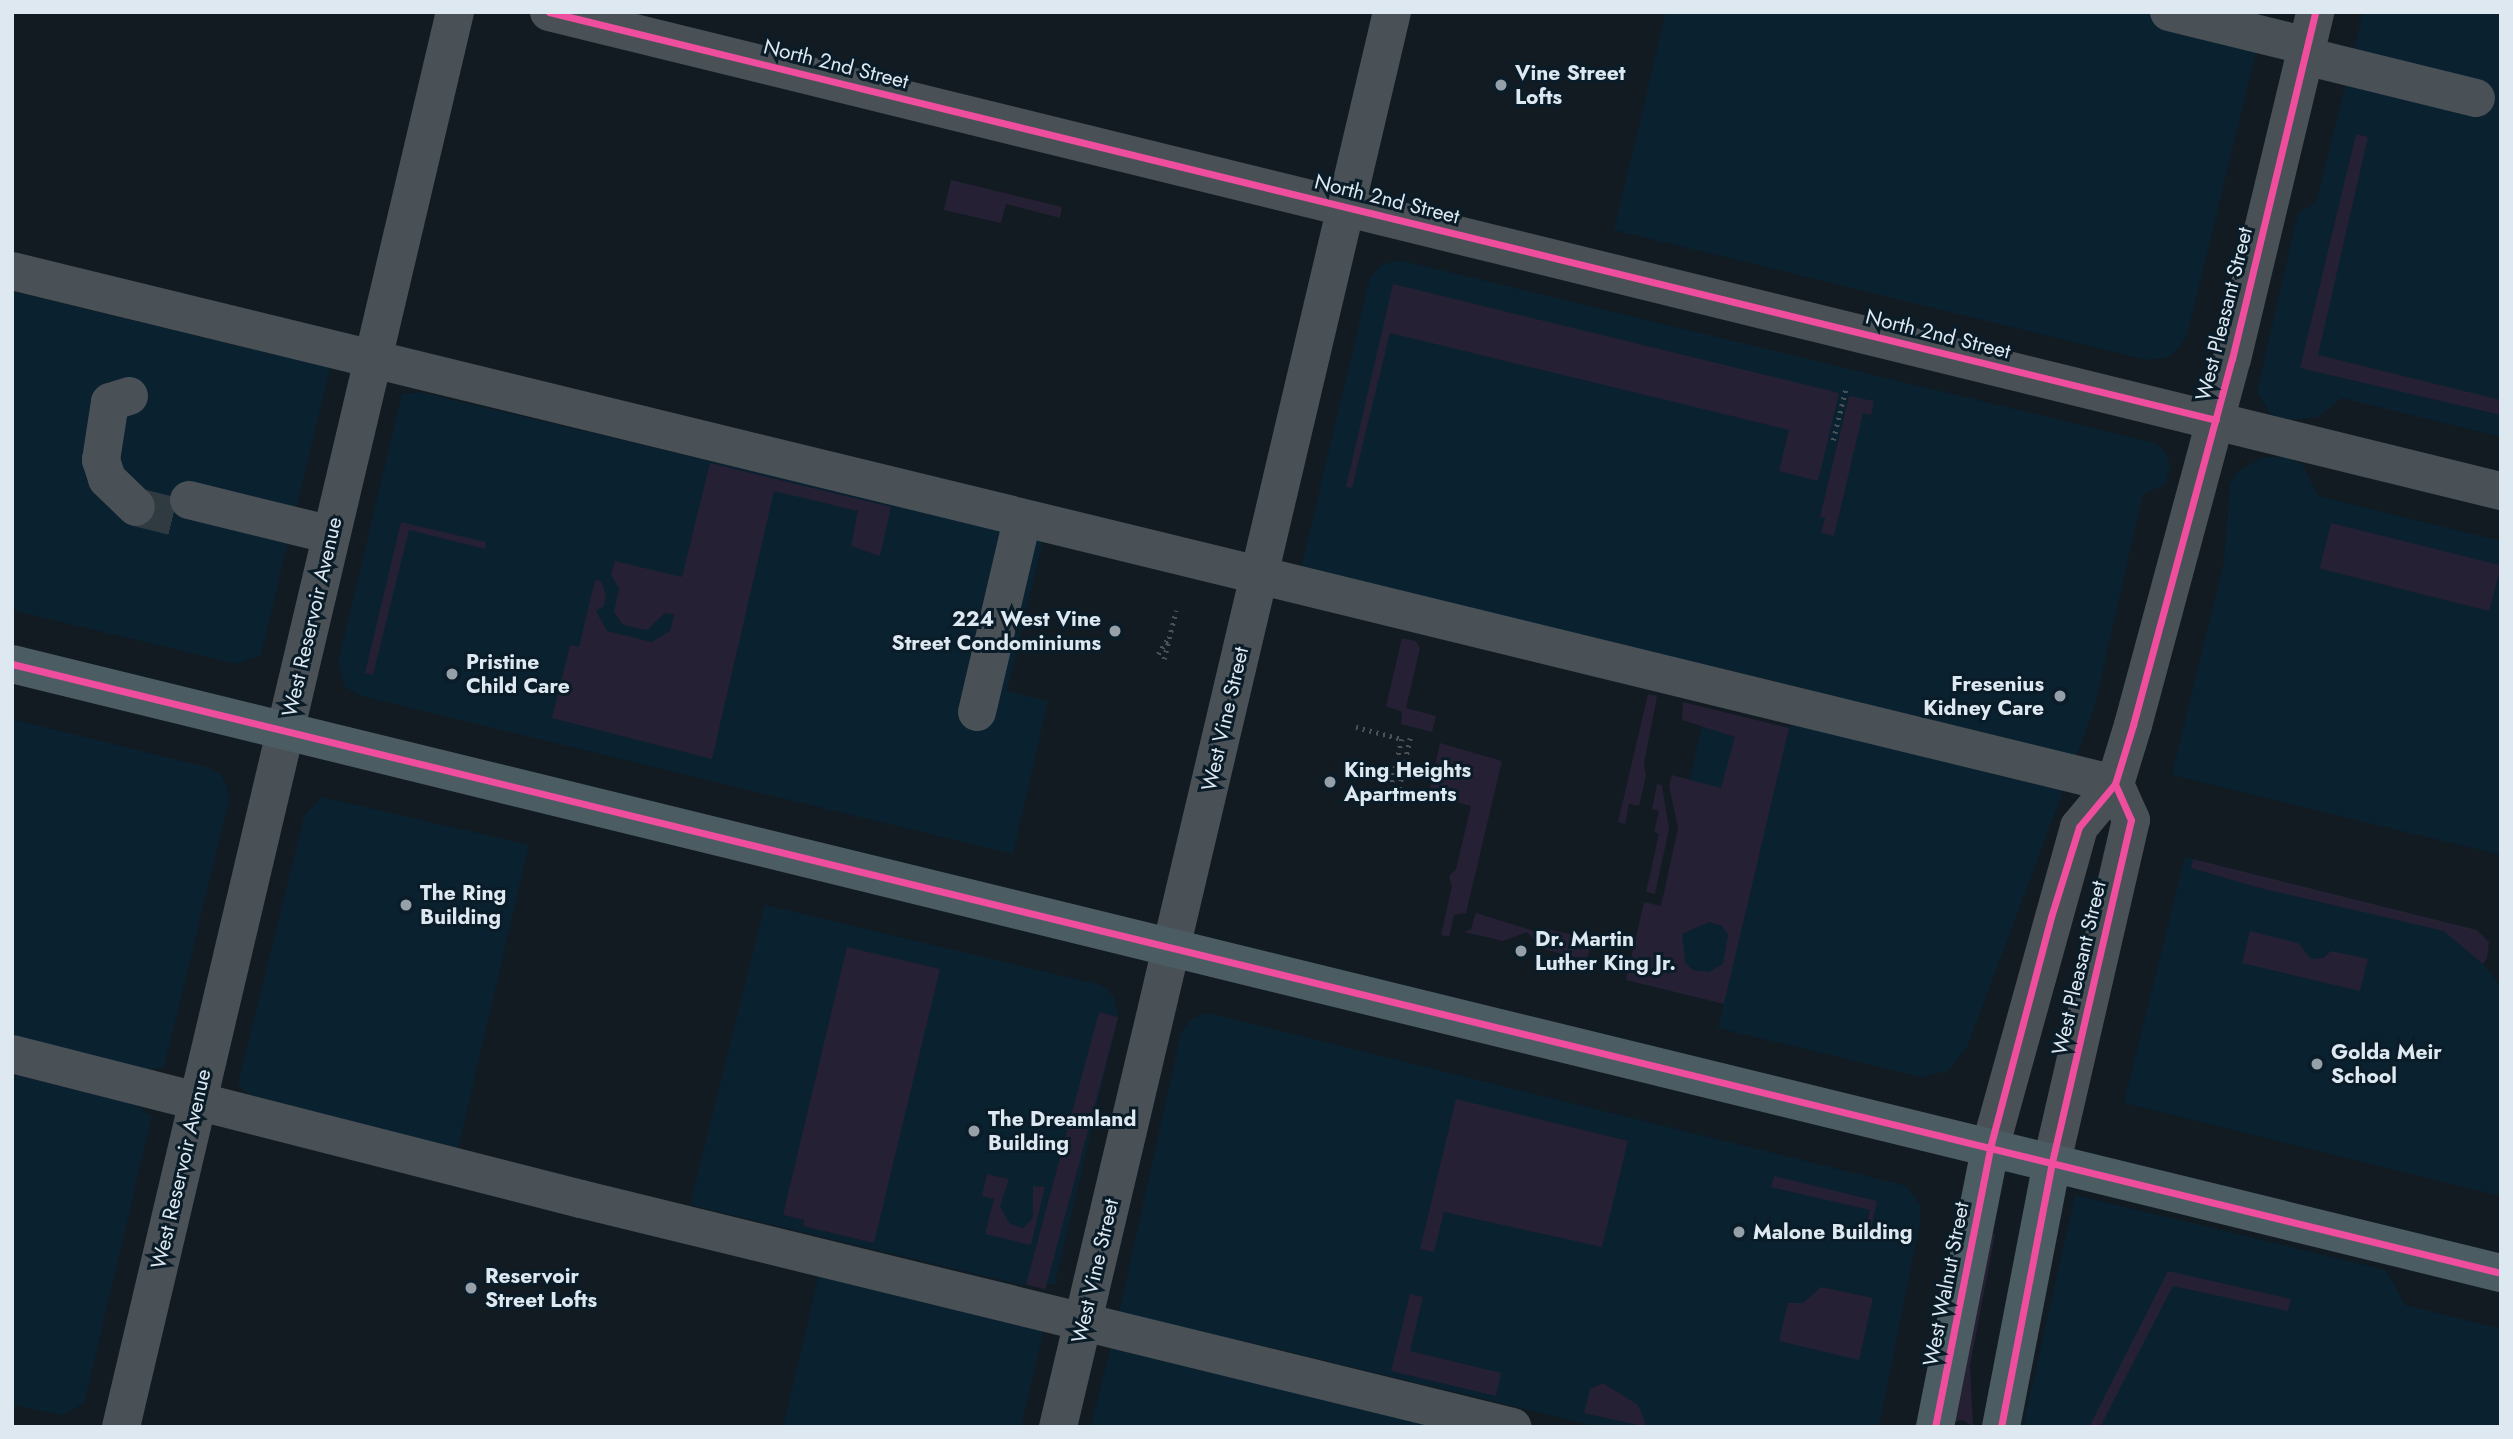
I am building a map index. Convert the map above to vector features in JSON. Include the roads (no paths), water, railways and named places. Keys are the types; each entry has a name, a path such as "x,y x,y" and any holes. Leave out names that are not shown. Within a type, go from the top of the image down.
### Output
{"main road":[{"path":"12,663 2501,1273"},
{"name":"West Walnut Street","path":"1935,1427 1990,1148"},
{"path":"2001,1427 2052,1162"}],"street":[{"name":"West Reservoir Avenue","path":"121,1427 455,12"},
{"name":"North 2nd Street","path":"549,12 2501,491"},
{"name":"West Vine Street","path":"1058,1427 1392,12"},
{"path":"2169,12 2309,38 2476,98"},
{"name":"West Pleasant Street","path":"1990,1148 2079,827 2115,784 2216,420 2309,38"},
{"path":"12,271 1258,578 2115,784"},
{"path":"130,396 110,402 101,443 107,479 132,496"},
{"path":"187,510 207,523 232,513 331,535"},
{"path":"978,712 1023,520"},
{"name":"West Pleasant Street","path":"2052,1162 2131,820 2115,784"},
{"path":"12,1054 1083,1323 1513,1427"}],"tunnel":[{"path":"136,507 185,519"}],"place":[{"name":"Vine Street Lofts","path":"1501,85"},
{"name":"224 West Vine Street Condominiums","path":"1115,631"},
{"name":"Pristine Child Care","path":"452,674"},
{"name":"Fresenius Kidney Care","path":"2060,696"},
{"name":"King Heights Apartments","path":"1330,782"},
{"name":"The Ring Building","path":"406,905"},
{"name":"Dr. Martin Luther King Jr.","path":"1521,951"},
{"name":"Golda Meir School","path":"2317,1064"},
{"name":"The Dreamland Building","path":"974,1131"},
{"name":"Malone Building","path":"1739,1232"},
{"name":"Reservoir Street Lofts","path":"471,1288"}]}
